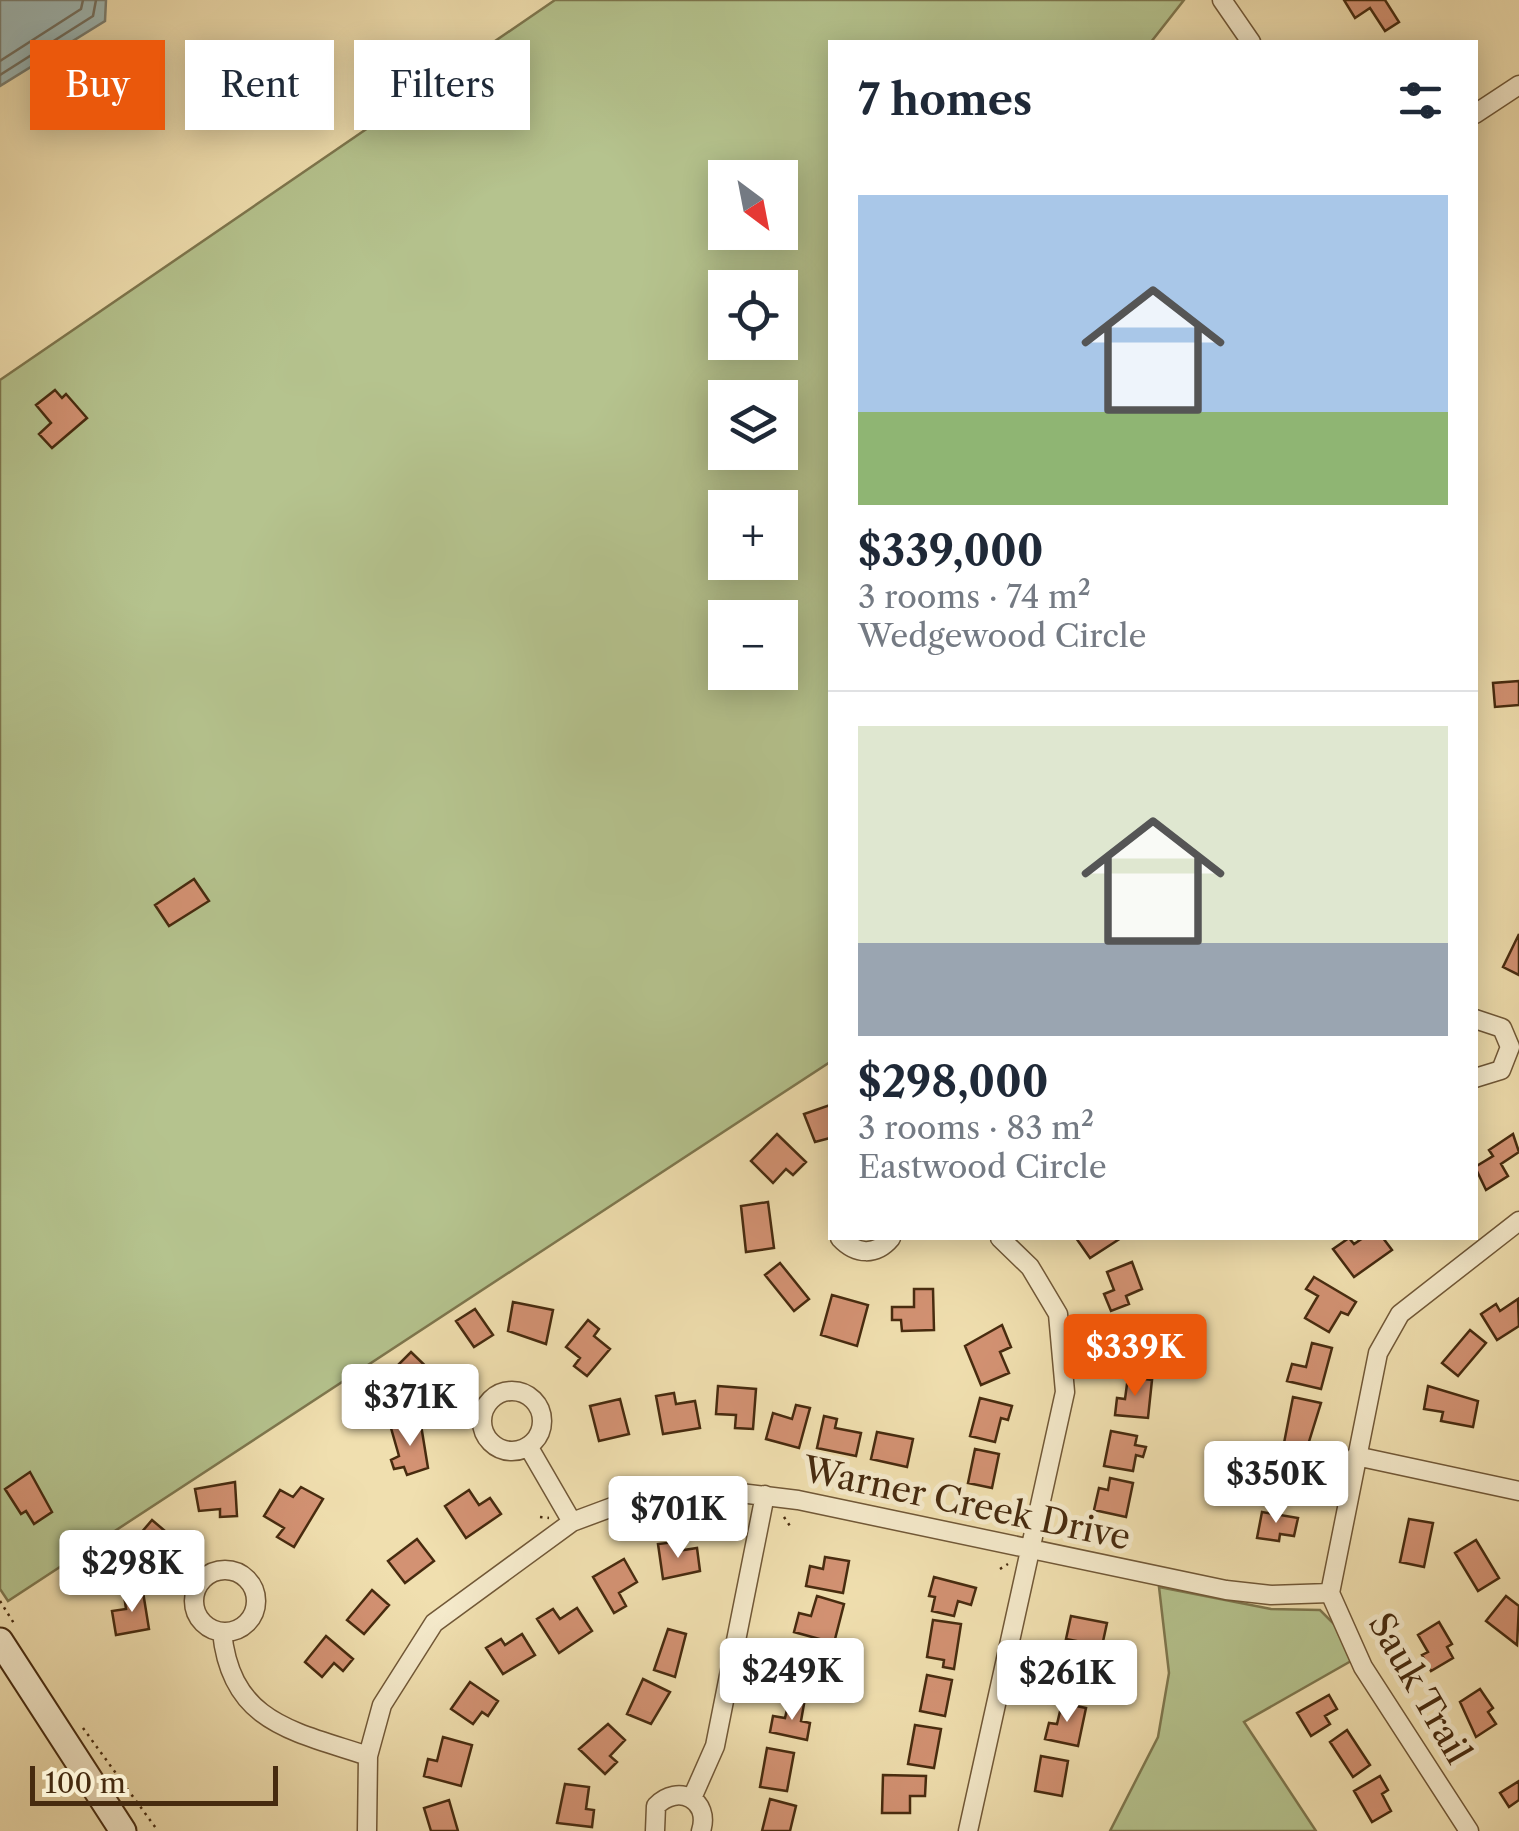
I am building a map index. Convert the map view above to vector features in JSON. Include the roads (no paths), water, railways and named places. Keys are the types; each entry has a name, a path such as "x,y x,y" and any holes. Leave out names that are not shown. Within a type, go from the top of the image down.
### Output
{"main road":[{"path":"10,1637 123,1831"}],"street":[{"path":"1222,0 1250,40"},
{"path":"1478,112 1519,85"},
{"path":"1478,1020 1502,1028 1513,1066 1478,1078"},
{"name":"Sauk Trail","path":"1469,1831 1362,1666 1330,1593 1378,1352 1400,1314 1519,1221"},
{"path":"843,1240 862,1252 874,1251 888,1240"},
{"path":"968,1831 1065,1392 1058,1314 1030,1268 1002,1240"},
{"path":"528,1446 572,1522"},
{"path":"1356,1456 1519,1491"},
{"name":"Warner Creek Drive","path":"367,1831 368,1756 382,1705 402,1667 434,1624 572,1522 658,1490 698,1488 765,1495 1034,1546 1226,1590 1271,1595 1330,1593"},
{"path":"692,1798 715,1746 765,1495"},
{"path":"222,1632 226,1666 240,1696 276,1724 368,1756"},
{"path":"656,1831 652,1815 663,1798 672,1794 692,1798 704,1814 701,1831"}],"water":[{"path":"0,0 106,0 105,21 74,40 30,40 30,67 0,86"}]}
